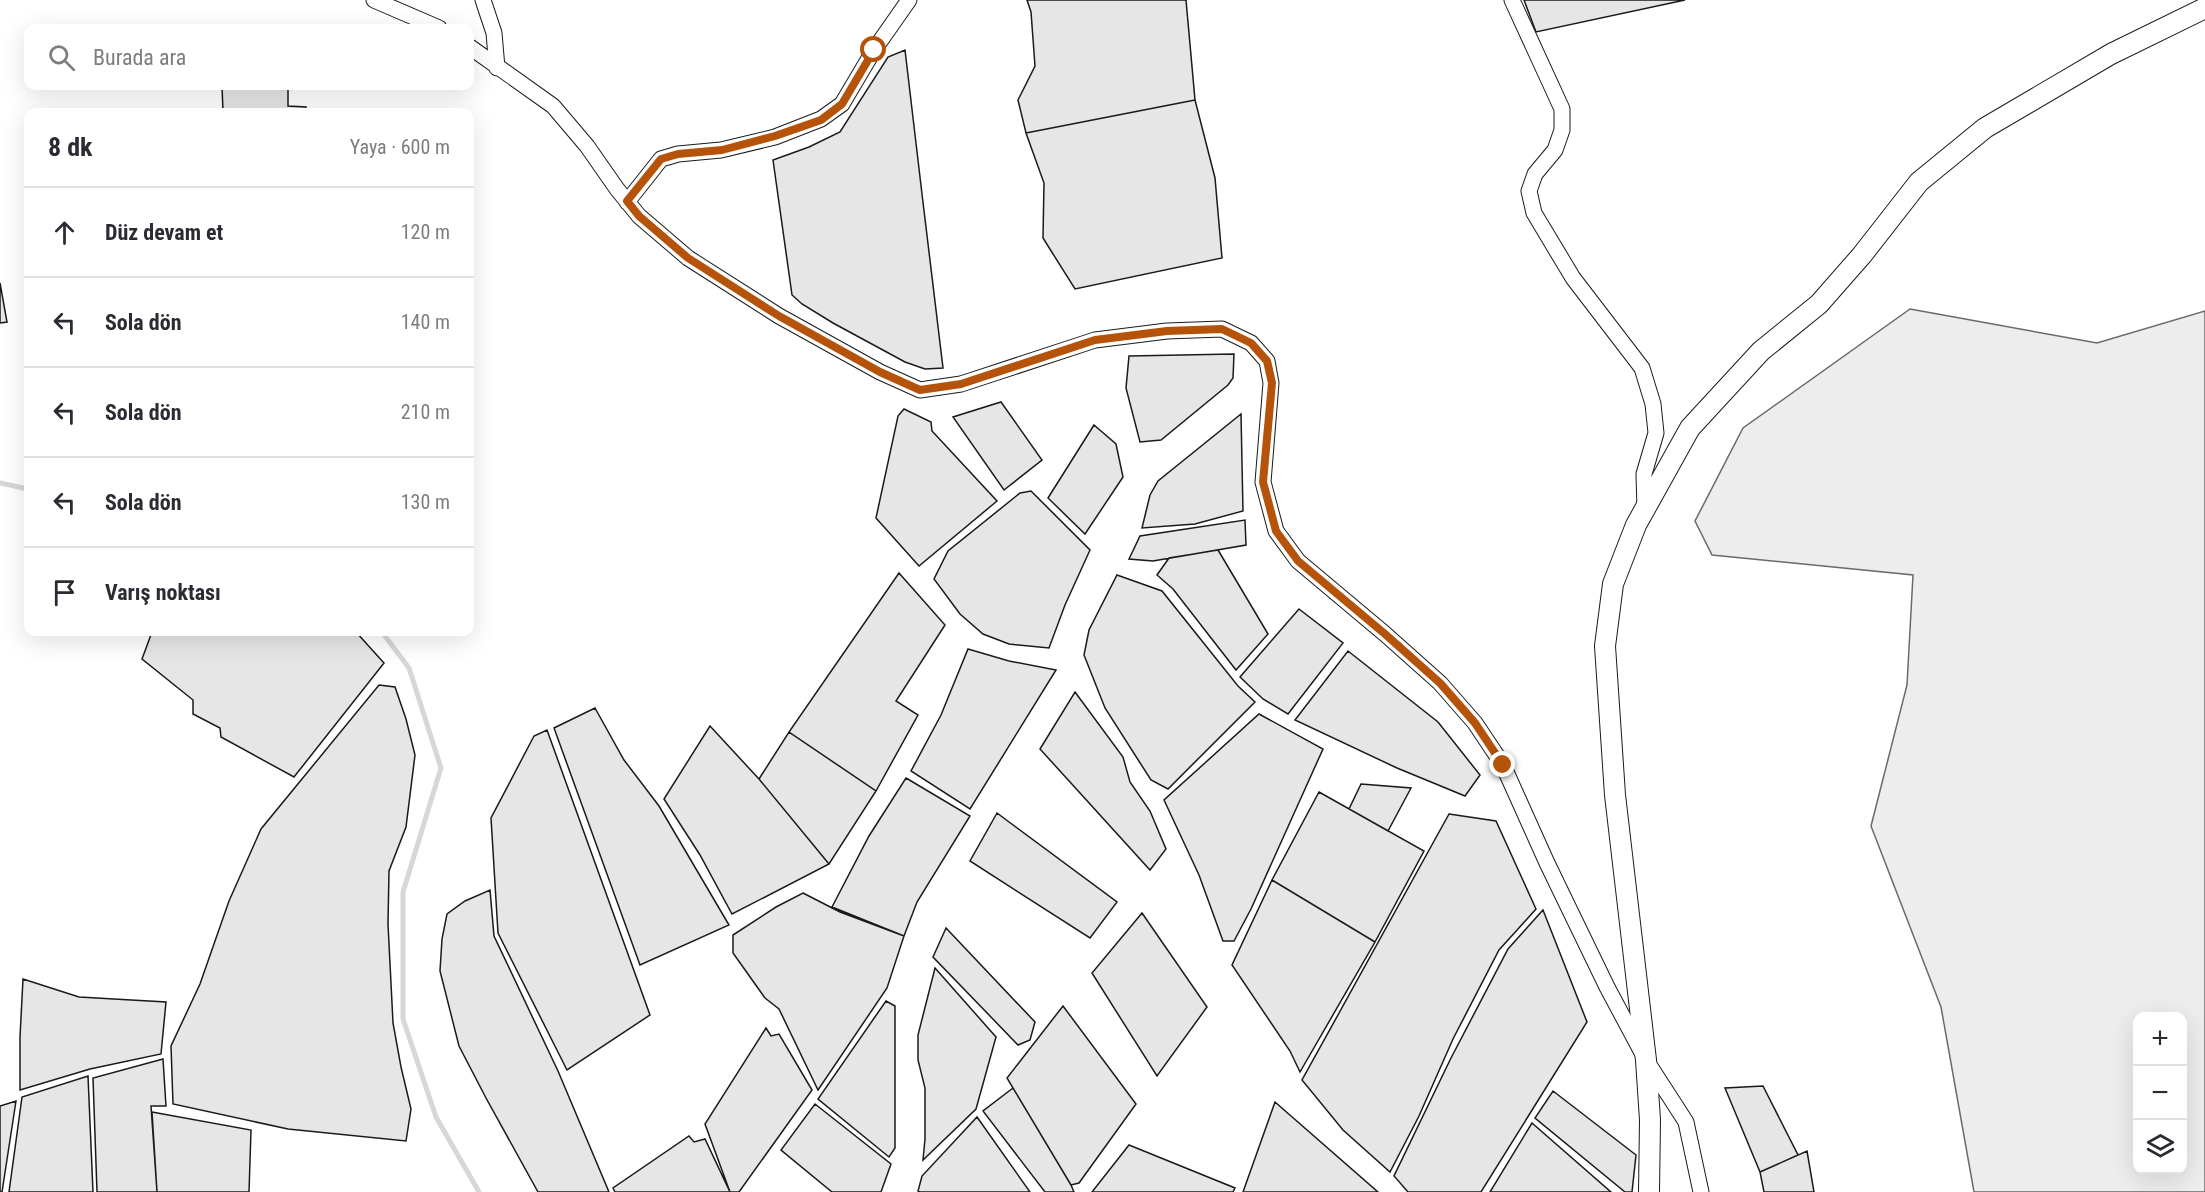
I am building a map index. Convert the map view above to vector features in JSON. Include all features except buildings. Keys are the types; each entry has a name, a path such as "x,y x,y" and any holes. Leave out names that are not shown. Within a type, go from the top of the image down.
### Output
{"street":[{"path":"374,0 430,24"},
{"path":"483,0 494,33 497,68"},
{"path":"627,201 661,159 678,154 722,150 775,136 821,120 842,104 874,50 909,0"},
{"path":"1512,0 1562,109 1562,130 1555,150 1535,174 1529,191 1534,213 1573,278 1642,368 1653,404 1656,433 1644,474 1645,509"},
{"path":"1649,1192 1650,1120 1646,1060 1615,795 1605,646 1613,584 1636,525 1690,428 1761,351 1819,304 1862,255 1919,183 1985,128 2111,54 2205,8"},
{"path":"474,50 552,106 588,146 616,189 639,216 688,258 779,316 880,372 920,390 961,384 1095,340 1167,331 1222,329 1251,343 1267,361 1272,383 1263,482 1276,531 1298,561 1440,683 1475,723 1503,765 1607,987 1646,1060 1686,1122 1701,1192"}],"shaded area":[{"path":"1910,309 2097,343 2205,311 2205,1192 1974,1192 1941,1007 1871,826 1907,685 1913,575 1712,555 1695,521 1743,428"}],"waterway":[{"path":"0,483 24,488"},
{"path":"385,636 409,668 441,768 403,892 403,1019 436,1117 479,1192"}],"route":[{"path":"874,50 842,104 821,120 775,136 722,150 678,154 661,159 645,182 627,201 639,216 688,258 779,316 880,372 920,390 961,384 1095,340 1167,331 1222,329 1251,343 1267,361 1272,383 1263,482 1276,531 1298,561 1440,683 1475,723 1503,765"}]}
